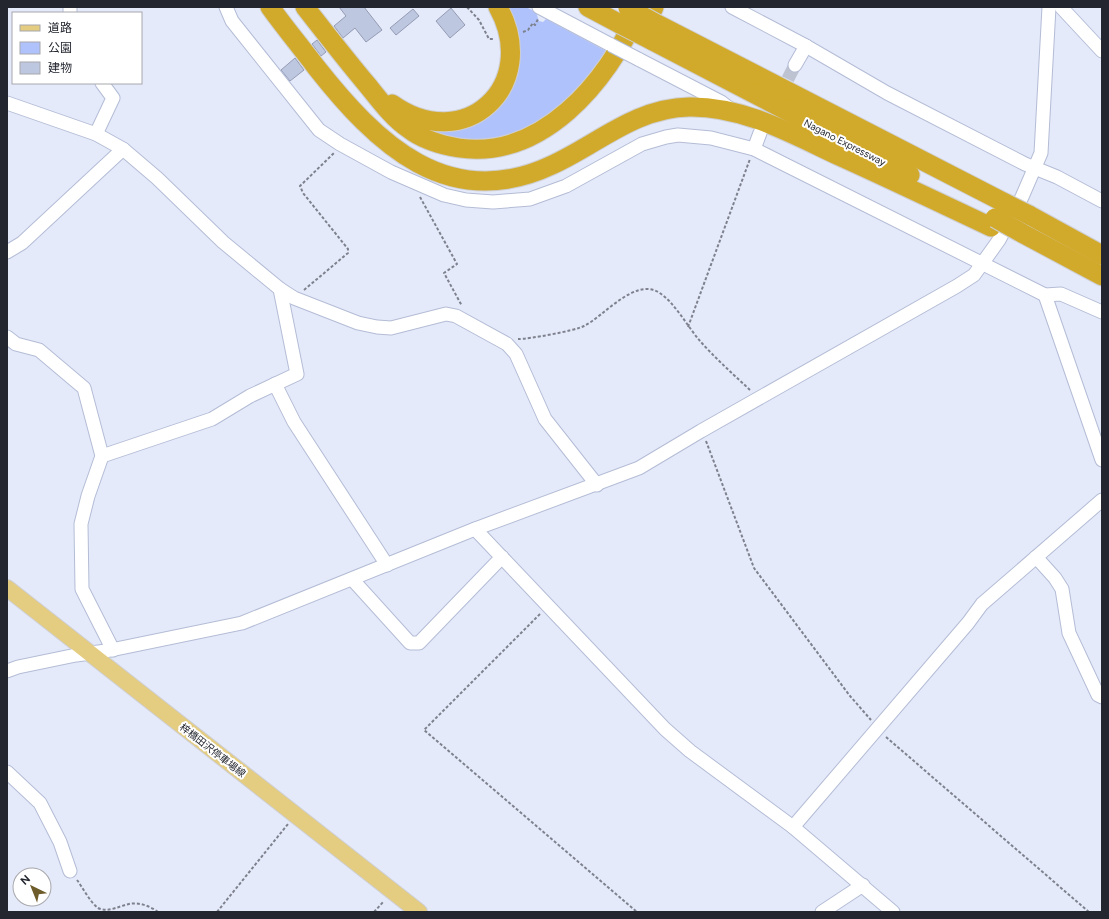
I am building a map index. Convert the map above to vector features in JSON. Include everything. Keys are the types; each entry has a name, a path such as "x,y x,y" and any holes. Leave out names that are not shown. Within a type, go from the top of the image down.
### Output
{"highway":[{"path":"270,7 353,111 386,142 413,162 439,173 473,181 507,179 533,173 571,155 621,125 653,112 688,107 716,109 735,112 752,118 997,216"},
{"path":"305,7 362,79 398,119 420,136 436,143 468,149 496,148 511,145 544,129 573,106 589,89 615,55 628,12"},
{"path":"362,79 397,108 411,116 425,120 451,122 474,115 491,102 505,83 511,62 511,40 498,7"},
{"name":"Nagano Expressway","path":"588,7 628,12 654,19 778,86 997,216 1018,236 1100,268"},
{"path":"353,111 388,134 419,149 444,158 468,161 503,159 544,144 565,128 607,85 627,59 654,19"},
{"name":"Nagano Expressway","path":"654,19 997,216 1029,215 1100,268"}],"main road":[{"name":"梓橋田沢停車場線","path":"7,588 419,912"}],"street":[{"path":"226,7 232,21 312,123 340,144 418,185 444,195 466,200 493,202 530,199 566,186 642,144 666,136 678,135 711,138 754,149 984,263 1044,295 1061,294 1102,312"},
{"path":"732,7 806,46 887,93 1035,168 1057,177 1102,201"},
{"path":"7,671 18,667 113,650 242,623 475,529 597,485 639,468 701,431 957,286 974,275 999,240 1041,153 1049,7"},
{"path":"1061,7 1102,51"},
{"path":"540,10 721,102 735,112"},
{"path":"795,65 806,46"},
{"path":"96,134 113,98 103,84"},
{"path":"7,103 96,134 123,149 157,178 223,242 280,289 294,298 358,323 376,327 391,328 446,314 469,323 507,344 516,354 545,419 597,485"},
{"path":"754,149 760,133"},
{"path":"7,252 22,243 123,149"},
{"path":"102,456 212,419 250,396 297,374 280,289"},
{"path":"1044,295 1102,460"},
{"path":"7,337 16,344 38,350 84,388 102,456 81,524 80,572 82,589 113,650"},
{"path":"274,384 294,422 387,565"},
{"path":"793,827 968,623 982,604 1102,500"},
{"path":"475,529 665,729 690,751 793,827 894,912"},
{"path":"352,579 410,643 419,642 502,557"},
{"path":"1036,557 1055,578 1062,589 1069,634 1098,695 1102,697"},
{"path":"7,772 40,803 60,842 70,872"},
{"path":"822,912 863,885"}],"path":[{"path":"467,7 479,20 489,39 496,39"},
{"path":"528,30 533,23 535,25 540,10"},
{"path":"294,298 348,253 348,249 303,193 300,186 337,149 340,144"},
{"path":"688,327 754,149"},
{"path":"418,185 419,194 457,264 444,273 465,311 469,323"},
{"path":"497,338 534,338 584,327 629,294 639,290 650,289 658,292 675,309 701,342 759,398"},
{"path":"701,431 728,497 754,568 850,696 878,728 1089,912"},
{"path":"548,605 424,730 637,912"},
{"path":"217,912 296,815"},
{"path":"70,872 98,908 105,910 130,904 137,904 148,906 158,912"}],"green space":[{"path":"508,7 526,7 536,12 539,21 543,22 546,19 608,52 585,83 534,129 487,142 432,136 435,128 485,114 516,31"}],"building":[{"path":"339,7 364,7 382,30 366,42 355,28 343,38 334,26 346,16"},
{"path":"451,8 465,25 450,38 436,21"},
{"path":"413,9 419,16 396,35 390,28"},
{"path":"317,40 326,52 321,56 312,44"},
{"path":"295,58 304,70 290,81 281,70"}],"tunnel":[{"path":"762,130 795,65"}]}
